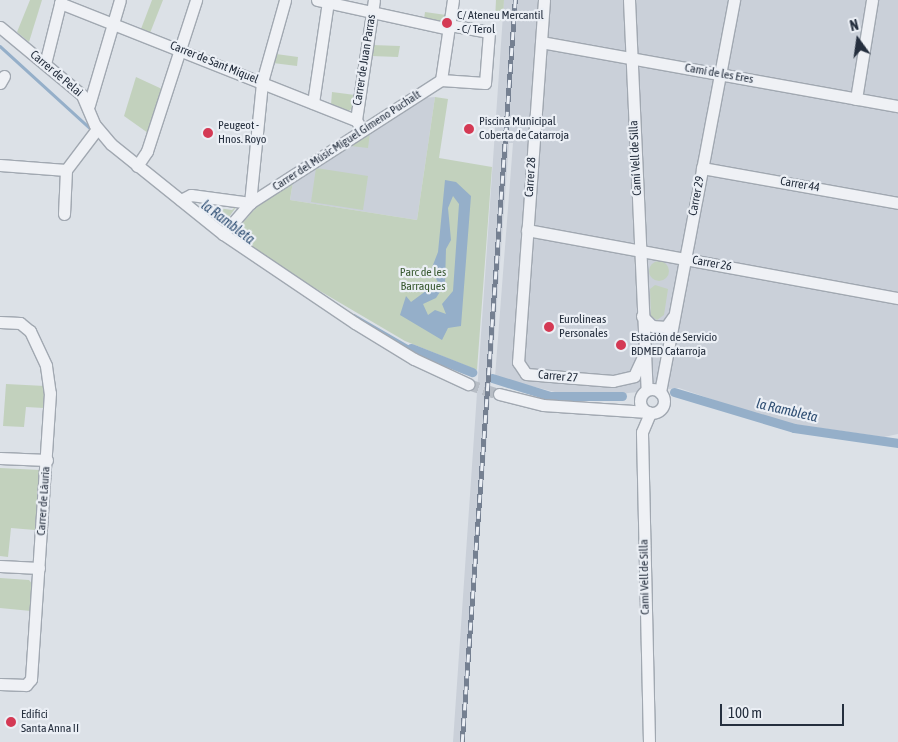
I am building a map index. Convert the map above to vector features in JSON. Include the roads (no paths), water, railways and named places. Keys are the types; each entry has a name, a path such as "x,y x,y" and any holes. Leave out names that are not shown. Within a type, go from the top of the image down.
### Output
{"street":[{"path":"89,105 120,0"},
{"path":"138,166 148,151 196,0"},
{"path":"181,200 191,194 250,203 262,82 286,0"},
{"name":"Carrer de Juan Parras","path":"359,125 374,0"},
{"path":"313,103 322,1 449,27 489,32 484,83 442,80 449,27 453,0"},
{"name":"Carrer 28","path":"518,353 544,0"},
{"name":"Camí Vell de Silla","path":"629,0 645,352 643,395"},
{"name":"Carrer 29","path":"660,392 734,0"},
{"path":"856,99 872,0"},
{"name":"Carrer de Sant Miquel","path":"44,64 61,2 313,103 359,125"},
{"name":"Carrer de Pelai","path":"0,26 89,105 97,129 107,139 223,234 363,328 468,384"},
{"name":"Camí de les Eres","path":"541,42 898,106"},
{"name":"Carrer del Músic Miguel Gimeno Puchalt","path":"223,234 250,203 359,125 442,80"},
{"path":"64,214 66,170 97,129"},
{"path":"90,140 107,139"},
{"path":"0,166 66,170"},
{"name":"Carrer 44","path":"702,168 898,203"},
{"name":"Carrer 26","path":"527,230 640,248 685,259 898,298"},
{"path":"642,316 652,326 666,327 674,317"},
{"name":"Carrer de Làuria","path":"0,322 20,324 34,337 48,373 47,460 31,680 26,685 0,684"},
{"name":"Carrer 27","path":"613,381 634,376 645,352"},
{"name":"Carrer 27","path":"518,353 526,374 613,381 632,386 643,395"},
{"path":"621,413 643,395 660,392"},
{"name":"Camí Vell de Silla","path":"648,742 642,432 649,413 664,405 660,392"},
{"path":"499,394 544,406 621,413 649,413 643,395"},
{"path":"0,458 47,460"},
{"path":"0,566 39,568"}],"water":[{"path":"445,180 456,182 471,196 461,326 448,328 442,340 400,315 406,296 411,302 438,282 431,270 438,252","holes":["453,196 459,204 453,291 442,304 446,314 435,310 428,315 423,304 436,298 445,284 446,249 451,240 448,208"]}],"waterway":[{"name":"la Rambleta","path":"0,46 91,129"},
{"name":"la Rambleta","path":"354,315 411,348"},
{"name":"la Rambleta","path":"411,348 472,372"},
{"name":"la Rambleta","path":"492,378 550,396 622,396"},
{"name":"la Rambleta","path":"674,392 794,428 898,443"}],"tunnel":[{"path":"468,384 499,394"}],"railway":[{"path":"462,742 515,0"}],"place":[{"name":"C/ Ateneu Mercantil - C/ Terol","path":"447,23"},
{"name":"Piscina Municipal Coberta de Catarroja","path":"469,129"},
{"name":"Peugeot - Hnos. Royo","path":"208,133"},
{"name":"Eurolineas Personales","path":"549,327"},
{"name":"Estación de Servicio BDMED Catarroja","path":"621,345"},
{"name":"Edifici Santa Anna II","path":"11,722"}],"park label":[{"name":"Parc de les Barraques","path":"423,280"}]}
